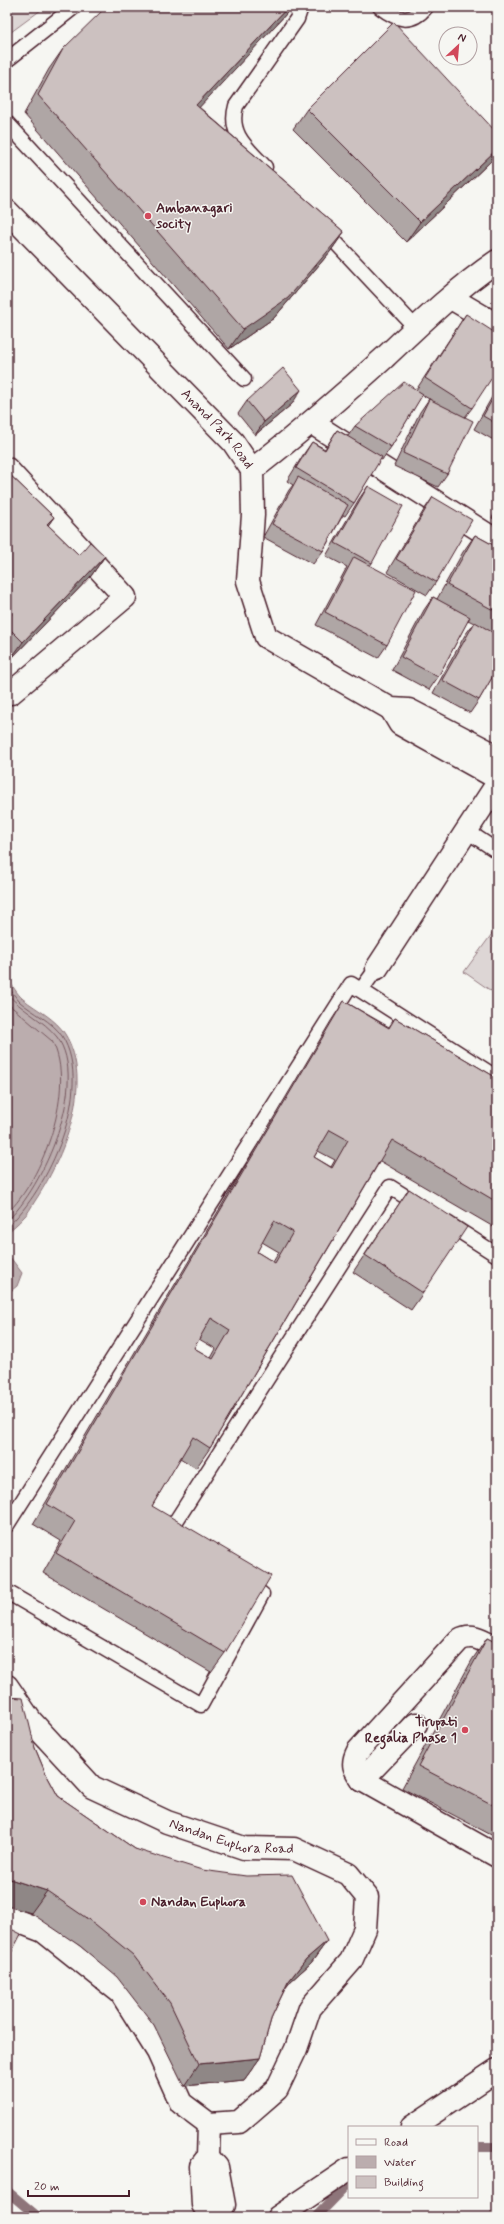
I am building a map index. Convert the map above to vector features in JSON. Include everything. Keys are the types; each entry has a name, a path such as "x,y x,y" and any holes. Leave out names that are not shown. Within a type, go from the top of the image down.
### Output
{"street":[{"name":"Anand Park Road","path":"7,211 233,442 252,470 312,423 416,328 478,274 497,261"},
{"path":"451,298 497,325"},
{"path":"312,423 497,542"},
{"path":"7,469 125,597 12,693 7,688"},
{"path":"252,470 253,516 248,581 266,637 392,709 409,710 497,756"},
{"path":"392,709 400,724 497,778"},
{"path":"377,968 497,784"},
{"path":"497,1648 476,1637 469,1636 459,1640 358,1751 354,1759 354,1769 362,1780 497,1856"},
{"name":"Nandan Euphora Road","path":"7,1686 31,1721 92,1787 167,1822 244,1848 294,1849 348,1874 366,1897 365,1929 351,1961 310,2008 296,2049 277,2089 239,2122 209,2124"},
{"path":"362,1780 416,1724"},
{"path":"7,1917 43,1931 121,1993 158,2052 181,2103 209,2124 208,2157 200,2166 203,2205 213,2217"},
{"path":"413,2126 497,2070"},
{"path":"278,2217 348,2170"}],"lane":[{"path":"7,60 74,7"},
{"path":"275,177 237,134 232,119 236,106 297,19 301,7"},
{"path":"380,7 391,15 403,19 419,16 426,7"},
{"path":"7,123 244,379"},
{"path":"313,218 416,328"},
{"path":"467,830 497,851"},
{"path":"361,990 377,968"},
{"path":"7,1525 351,984 497,1078"},
{"path":"179,1542 167,1534 390,1187 497,1254"},
{"path":"7,1592 202,1705 262,1594 237,1578"}],"shaded area":[{"path":"7,7 45,7 7,35"},
{"path":"497,927 497,995 464,972"}],"water":[{"path":"7,977 21,997 57,1024 65,1034 73,1054 77,1075 76,1097 72,1120 65,1143 56,1164 46,1184 28,1212 7,1233"},
{"path":"7,1253 22,1273 17,1286 7,1294"}],"building":[{"path":"106,7 288,7 196,105 344,232 288,298 243,329 38,95 63,49"},
{"path":"394,22 497,133 497,149 420,222 307,109"},
{"path":"466,314 497,334 497,370 472,408 425,378"},
{"path":"283,368 301,390 264,422 247,401"},
{"path":"404,382 423,394 391,447 355,426"},
{"path":"497,391 497,424 483,416"},
{"path":"429,399 473,421 447,474 403,453"},
{"path":"337,430 382,457 354,503 296,468 312,442 325,450"},
{"path":"7,472 54,517 47,524 79,555 90,542 105,556 23,642 7,626 7,619 12,614 7,609"},
{"path":"298,477 348,505 323,551 272,524"},
{"path":"368,486 403,506 372,563 335,543"},
{"path":"433,497 472,520 436,582 396,559"},
{"path":"475,535 497,547 497,612 447,585"},
{"path":"354,557 416,590 387,645 325,612"},
{"path":"433,597 470,617 438,677 401,657"},
{"path":"475,622 497,635 497,669 479,700 442,680"},
{"path":"344,1001 389,1028 395,1018 497,1078 497,1202 392,1140 210,1448 193,1437 152,1506 271,1576 225,1653 56,1553 75,1521 47,1504","holes":["330,1130 348,1140 332,1168 314,1157","274,1221 293,1232 275,1263 257,1252","211,1318 230,1330 213,1359 194,1348"]},
{"path":"409,1189 467,1227 423,1293 365,1255"},
{"name":"Tirupati Regalia Phase 1","path":"487,1638 497,1643 497,1807 418,1766"},
{"name":"Nandan Euphora","path":"7,1697 23,1698 35,1748 45,1772 58,1796 135,1849 202,1870 246,1876 292,1875 327,1941 306,1959 288,1982 272,2016 260,2058 199,2064 170,2003 133,1955 95,1924 47,1891 7,1879"},
{"path":"7,1927 21,1934 7,1961"}],"waterway":[{"path":"478,2147 497,2147"},
{"path":"316,2217 348,2184"},
{"path":"7,2191 38,2217"}],"place":[{"name":"Ambanagari socity","path":"148,216"},
{"name":"Tirupati Regalia Phase 1","path":"465,1730"},
{"name":"Nandan Euphora","path":"143,1902"}]}
